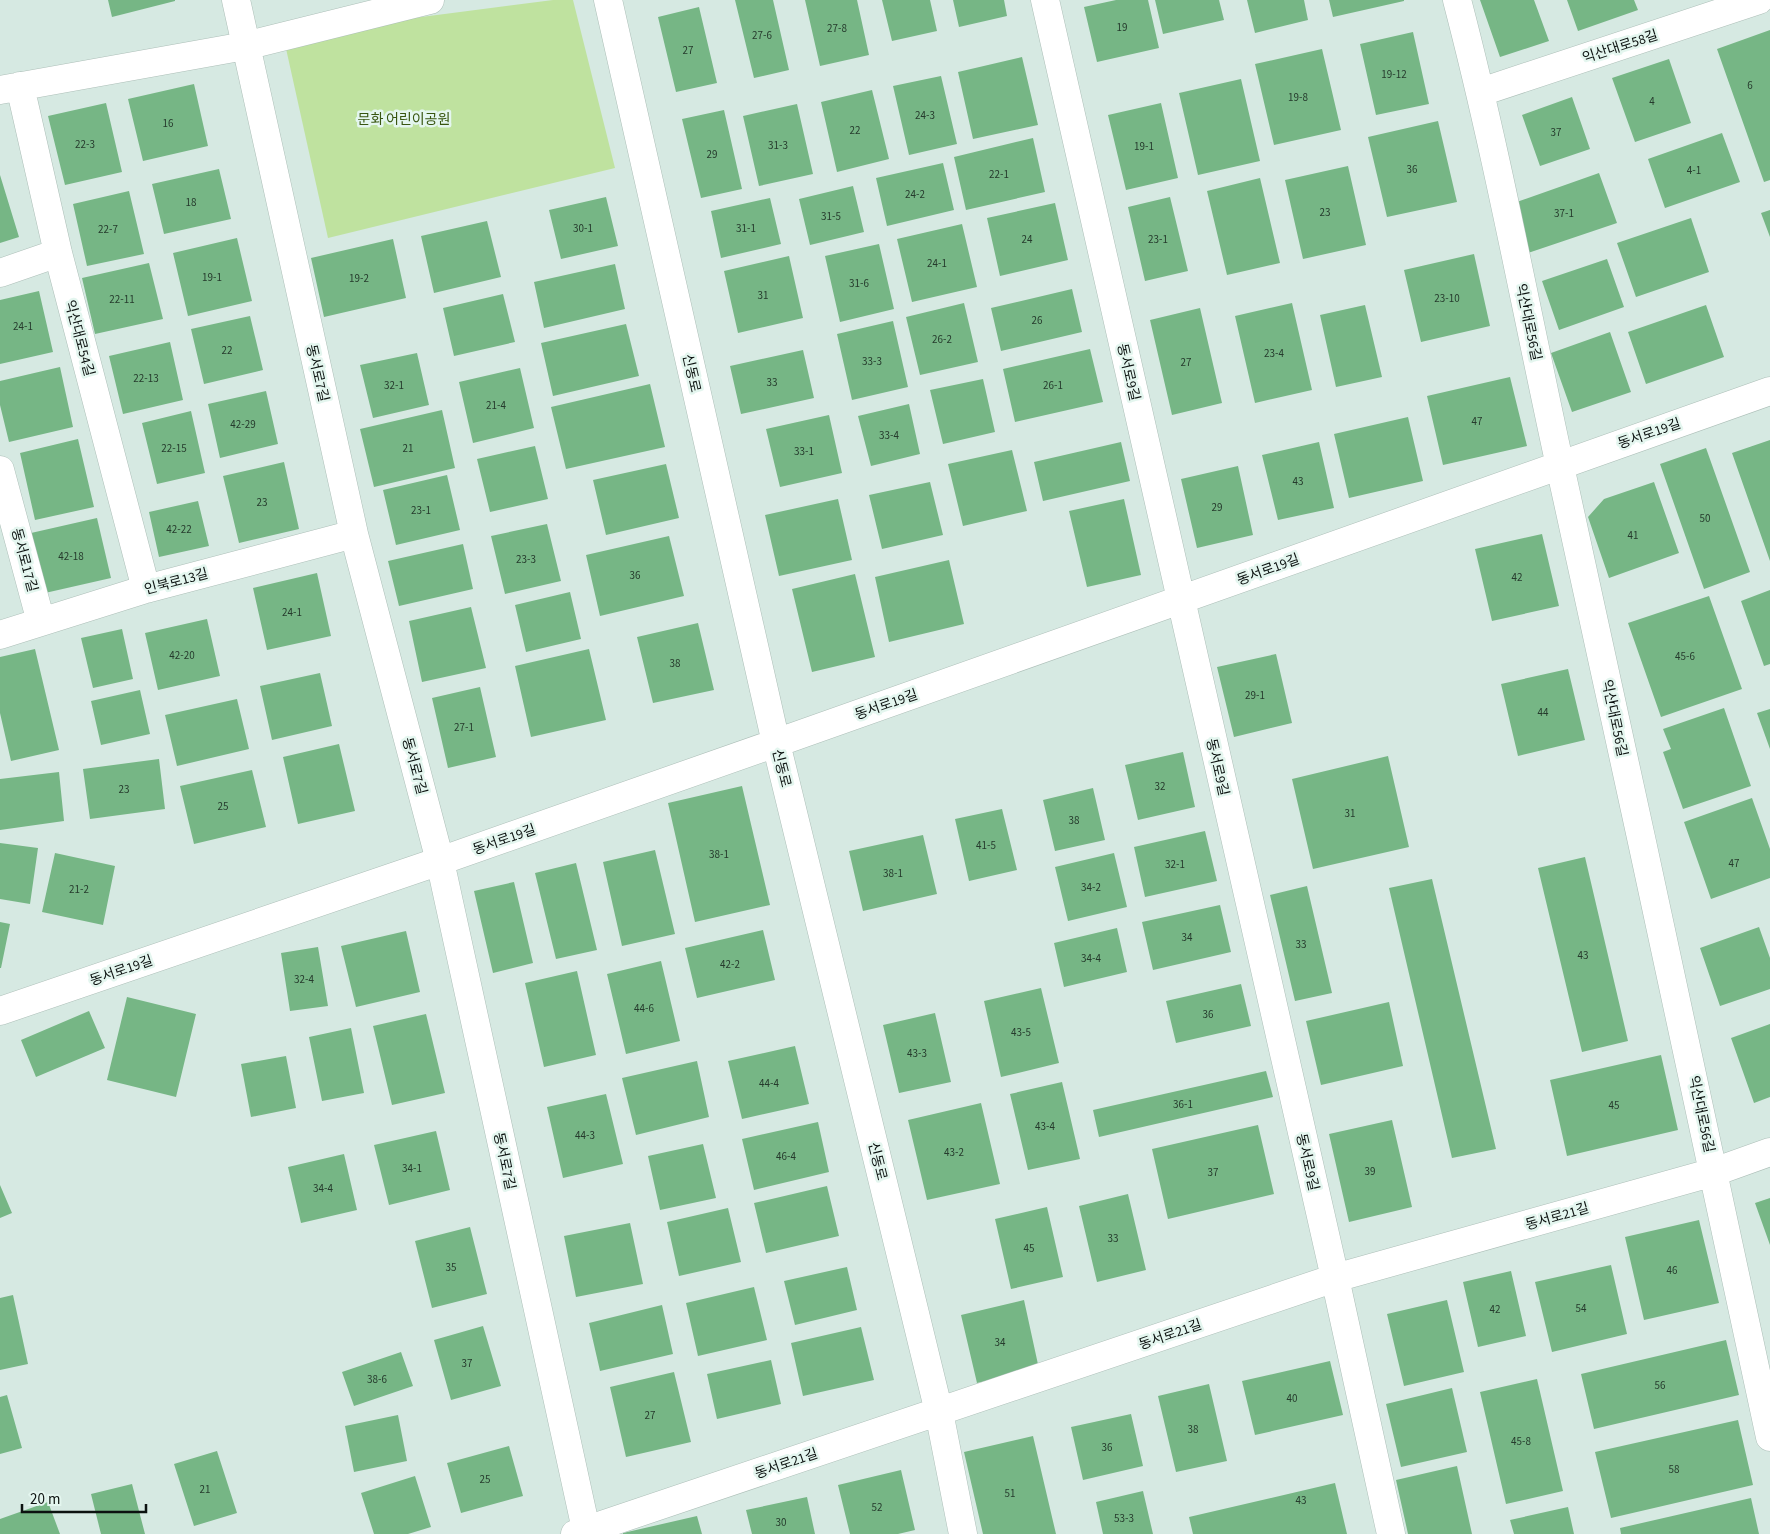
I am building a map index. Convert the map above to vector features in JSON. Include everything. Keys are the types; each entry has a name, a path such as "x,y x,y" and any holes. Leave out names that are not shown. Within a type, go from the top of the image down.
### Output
{"street":[{"name":"동서로7길","path":"236,0 354,534 440,861 583,1533"},
{"name":"익산대로54길","path":"146,589 58,253 10,88 245,46 430,0"},
{"name":"신동로","path":"608,0 776,744 939,1412 963,1534"},
{"name":"동서로9길","path":"1045,0 1335,1278 1391,1534"},
{"name":"익산대로56길","path":"1457,0 1481,92 1559,464 1770,1437"},
{"name":"익산대로58길","path":"1481,92 1759,0"},
{"path":"0,273 58,253"},
{"name":"동서로19길","path":"0,1011 776,744 1559,464 1770,391"},
{"name":"동서로17길","path":"0,470 41,622"},
{"name":"인북로13길","path":"0,635 146,589 354,534"},
{"name":"동서로21길","path":"583,1533 1335,1278 1714,1172 1770,1152"}],"green space":[{"name":"문화 어린이공원","path":"553,0 573,0 615,168 328,238 283,35"}],"building":[{"path":"108,0 175,0 175,1 112,17"},
{"path":"735,0 773,0 789,70 754,78"},
{"path":"805,0 857,0 869,55 820,66"},
{"path":"882,0 930,0 937,31 892,41"},
{"path":"953,0 1004,0 1007,16 959,27"},
{"path":"1116,0 1148,0 1159,48 1097,62 1084,7"},
{"path":"1155,0 1219,0 1224,20 1163,34"},
{"path":"1247,0 1304,0 1308,20 1255,33"},
{"path":"1329,0 1404,0 1404,1 1333,17"},
{"path":"1480,0 1534,0 1549,41 1500,57"},
{"path":"1567,0 1634,0 1638,10 1578,31"},
{"path":"699,7 717,83 676,92 658,17"},
{"path":"1770,30 1770,180 1764,182 1717,49"},
{"path":"1413,32 1429,104 1376,115 1360,44"},
{"path":"1322,49 1341,130 1274,145 1255,64"},
{"path":"1022,57 1038,125 973,139 958,72"},
{"path":"1669,59 1691,123 1635,142 1612,78"},
{"path":"941,76 957,144 909,155 893,86"},
{"path":"1241,79 1260,161 1198,175 1179,93"},
{"path":"194,84 208,146 143,161 128,99"},
{"path":"872,90 889,159 837,172 821,102"},
{"path":"1572,97 1590,149 1540,166 1522,115"},
{"path":"106,103 122,172 65,185 48,116"},
{"path":"1161,103 1178,178 1126,190 1108,115"},
{"path":"797,104 813,174 759,186 743,116"},
{"path":"724,110 742,189 701,198 682,119"},
{"path":"1438,121 1457,202 1387,217 1368,137"},
{"path":"1722,133 1740,182 1665,208 1648,159"},
{"path":"1033,138 1045,192 966,210 954,157"},
{"path":"943,163 954,210 887,226 876,178"},
{"path":"1348,166 1366,245 1303,259 1285,180"},
{"path":"219,169 231,219 164,234 152,184"},
{"path":"1599,173 1617,223 1528,253 1511,204"},
{"path":"0,175 19,237 0,243"},
{"path":"1260,178 1280,263 1227,275 1207,191"},
{"path":"853,186 864,232 810,245 799,199"},
{"path":"129,191 144,254 87,266 73,204"},
{"path":"606,197 618,246 561,259 549,210"},
{"path":"1170,197 1188,271 1145,281 1128,207"},
{"path":"770,198 781,244 721,258 711,211"},
{"path":"1055,203 1068,260 1000,276 987,218"},
{"path":"1770,210 1770,237 1761,213"},
{"path":"1691,218 1709,272 1636,297 1617,243"},
{"path":"487,221 501,277 434,293 421,236"},
{"path":"962,224 977,287 912,302 897,239"},
{"path":"237,238 252,301 188,316 173,253"},
{"path":"393,239 406,298 324,317 311,258"},
{"path":"879,244 894,309 840,322 825,256"},
{"path":"1474,254 1490,326 1421,342 1404,270"},
{"path":"789,256 803,318 738,333 724,271"},
{"path":"1607,259 1624,307 1559,330 1542,281"},
{"path":"149,263 163,319 95,334 82,278"},
{"path":"615,264 625,309 544,328 534,282"},
{"path":"1072,289 1082,332 1001,351 991,308"},
{"path":"39,291 53,352 0,364 0,300"},
{"path":"503,294 515,342 454,356 443,308"},
{"path":"964,303 978,362 920,375 906,317"},
{"path":"1292,303 1312,390 1255,403 1235,316"},
{"path":"1365,305 1382,377 1336,387 1320,315"},
{"path":"1706,305 1724,357 1646,384 1628,332"},
{"path":"1200,308 1222,403 1172,415 1150,320"},
{"path":"250,316 263,370 204,384 191,329"},
{"path":"893,321 908,387 852,400 837,334"},
{"path":"626,324 639,376 553,396 541,343"},
{"path":"1610,332 1631,392 1572,412 1551,353"},
{"path":"170,342 183,400 123,414 109,356"},
{"path":"1090,349 1103,402 1015,422 1003,369"},
{"path":"803,350 814,398 741,414 730,366"},
{"path":"417,353 429,405 373,418 360,365"},
{"path":"60,367 73,427 9,442 0,405 0,381"},
{"path":"520,368 534,428 473,443 459,382"},
{"path":"1510,377 1527,446 1443,465 1427,396"},
{"path":"983,379 995,432 943,444 930,390"},
{"path":"650,384 665,447 566,469 551,407"},
{"path":"266,391 278,444 220,458 208,404"},
{"path":"909,404 920,454 871,466 858,416"},
{"path":"442,410 455,468 374,487 360,429"},
{"path":"191,411 205,473 157,484 142,423"},
{"path":"829,415 842,473 780,487 766,429"},
{"path":"1408,417 1423,481 1349,498 1334,434"},
{"path":"78,439 94,507 35,520 20,453"},
{"path":"1770,440 1770,561 1732,453"},
{"path":"1121,442 1130,481 1043,501 1034,462"},
{"path":"1319,442 1334,508 1278,520 1262,455"},
{"path":"535,446 548,499 490,512 477,459"},
{"path":"1706,448 1750,572 1704,589 1660,464"},
{"path":"1012,450 1027,511 963,526 948,464"},
{"path":"284,462 299,529 239,543 223,476"},
{"path":"666,464 679,518 606,535 593,480"},
{"path":"1238,466 1253,535 1197,548 1181,479"},
{"path":"447,475 460,530 396,545 383,490"},
{"path":"930,482 943,535 882,549 869,495"},
{"path":"1654,482 1679,553 1609,578 1588,517 1604,499"},
{"path":"838,499 852,560 779,576 765,515"},
{"path":"1124,499 1141,575 1087,587 1069,511"},
{"path":"198,501 209,546 159,557 149,512"},
{"path":"97,518 111,578 45,593 31,533"},
{"path":"547,524 561,581 505,594 491,536"},
{"path":"1542,534 1559,606 1492,621 1475,549"},
{"path":"669,536 684,596 600,616 586,555"},
{"path":"463,544 473,589 399,606 388,561"},
{"path":"949,560 964,624 889,642 875,577"},
{"path":"317,573 331,636 267,650 253,588"},
{"path":"855,574 875,657 812,672 792,589"},
{"path":"1770,590 1770,664 1764,666 1741,601"},
{"path":"570,592 581,639 526,652 515,605"},
{"path":"1709,596 1742,689 1661,717 1628,623"},
{"path":"471,607 486,668 422,682 409,621"},
{"path":"207,619 220,676 158,690 145,633"},
{"path":"698,623 714,690 653,703 637,637"},
{"path":"122,629 133,679 93,688 81,638"},
{"path":"35,649 59,750 11,761 0,713 0,657"},
{"path":"589,649 606,720 531,737 515,666"},
{"path":"1276,654 1292,723 1234,737 1217,667"},
{"path":"1568,669 1585,740 1518,756 1501,684"},
{"path":"320,673 332,726 272,740 260,686"},
{"path":"480,687 496,757 448,768 432,698"},
{"path":"140,690 150,734 101,745 91,701"},
{"path":"237,699 249,749 177,766 165,715"},
{"path":"1724,708 1751,786 1683,809 1663,752 1671,749 1663,729"},
{"path":"1770,709 1770,749 1757,713"},
{"path":"339,744 355,811 298,824 283,757"},
{"path":"1183,752 1195,807 1138,820 1125,765"},
{"path":"1388,756 1409,847 1313,869 1292,779"},
{"path":"159,759 165,809 90,819 83,769"},
{"path":"252,770 266,827 194,844 180,786"},
{"path":"59,772 64,821 0,830 0,779"},
{"path":"742,786 770,905 695,922 668,803"},
{"path":"1093,788 1105,840 1055,851 1043,800"},
{"path":"1752,798 1770,849 1770,878 1711,899 1684,822"},
{"path":"1002,809 1017,870 969,881 955,819"},
{"path":"1205,831 1217,881 1145,897 1134,847"},
{"path":"923,835 937,894 863,911 849,851"},
{"path":"0,843 38,848 30,904 0,899"},
{"path":"655,850 675,934 622,946 603,862"},
{"path":"55,853 115,866 103,925 42,912"},
{"path":"1114,853 1127,907 1068,921 1055,867"},
{"path":"1585,857 1628,1041 1582,1052 1538,868"},
{"path":"576,863 597,950 556,959 535,873"},
{"path":"1432,879 1496,1149 1452,1158 1389,888"},
{"path":"514,882 533,963 493,973 474,891"},
{"path":"1307,886 1332,993 1295,1001 1270,895"},
{"path":"1220,905 1231,952 1153,970 1142,922"},
{"path":"0,922 10,924 1,968 0,968"},
{"path":"1759,927 1770,958 1770,989 1720,1006 1700,948"},
{"path":"1117,928 1127,972 1064,987 1054,943"},
{"path":"763,930 775,980 697,998 685,948"},
{"path":"406,931 420,992 356,1007 341,946"},
{"path":"318,947 328,1006 290,1011 281,953"},
{"path":"661,961 680,1041 626,1054 607,974"},
{"path":"577,971 596,1055 544,1067 525,983"},
{"path":"1241,984 1251,1026 1176,1043 1166,1001"},
{"path":"1041,988 1059,1063 1001,1077 984,1001"},
{"path":"127,997 196,1014 176,1097 107,1080"},
{"path":"1389,1002 1403,1066 1321,1085 1306,1021"},
{"path":"89,1011 105,1048 36,1077 21,1040"},
{"path":"935,1013 951,1082 899,1093 883,1025"},
{"path":"426,1014 445,1093 392,1105 373,1026"},
{"path":"1770,1024 1770,1097 1754,1103 1731,1038"},
{"path":"351,1028 364,1093 322,1101 309,1037"},
{"path":"795,1046 809,1104 742,1119 728,1061"},
{"path":"1661,1055 1678,1130 1567,1156 1550,1080"},
{"path":"286,1056 296,1108 251,1117 241,1064"},
{"path":"697,1061 709,1117 636,1135 622,1078"},
{"path":"1266,1071 1273,1097 1099,1137 1093,1110"},
{"path":"1062,1082 1080,1159 1028,1170 1010,1094"},
{"path":"606,1094 623,1164 563,1178 547,1107"},
{"path":"981,1103 1000,1184 927,1200 908,1120"},
{"path":"1392,1120 1412,1207 1349,1222 1329,1134"},
{"path":"818,1122 829,1172 754,1190 742,1139"},
{"path":"1258,1125 1274,1194 1168,1219 1152,1149"},
{"path":"436,1131 450,1190 389,1205 374,1145"},
{"path":"703,1144 716,1198 660,1210 648,1156"},
{"path":"344,1154 357,1210 301,1223 288,1167"},
{"path":"0,1185 12,1213 0,1218"},
{"path":"827,1186 839,1236 766,1253 754,1203"},
{"path":"1128,1194 1146,1270 1097,1282 1079,1206"},
{"path":"1770,1198 1770,1245 1755,1203"},
{"path":"1047,1207 1063,1277 1011,1289 995,1219"},
{"path":"728,1208 741,1262 679,1276 667,1222"},
{"path":"1699,1220 1719,1303 1644,1320 1625,1237"},
{"path":"630,1223 643,1284 576,1297 564,1236"},
{"path":"470,1227 487,1294 432,1308 415,1241"},
{"path":"1611,1265 1627,1334 1552,1352 1535,1282"},
{"path":"847,1267 857,1310 795,1325 784,1281"},
{"path":"1511,1271 1526,1336 1478,1347 1463,1282"},
{"path":"754,1287 767,1340 698,1356 686,1303"},
{"path":"13,1295 28,1364 0,1370 0,1298"},
{"path":"1024,1300 1039,1369 977,1383 961,1315"},
{"path":"1447,1300 1464,1372 1404,1386 1387,1314"},
{"path":"662,1305 673,1354 600,1371 589,1323"},
{"path":"483,1326 501,1386 451,1400 434,1340"},
{"path":"861,1327 874,1380 803,1396 791,1343"},
{"path":"1726,1340 1739,1395 1594,1429 1581,1374"},
{"path":"401,1352 413,1386 354,1406 342,1372"},
{"path":"771,1360 781,1404 717,1419 707,1374"},
{"path":"1330,1361 1343,1415 1255,1435 1242,1381"},
{"path":"674,1372 691,1442 626,1457 610,1387"},
{"path":"1537,1379 1563,1491 1506,1504 1480,1392"},
{"path":"1209,1384 1227,1461 1176,1472 1158,1396"},
{"path":"1452,1388 1467,1452 1401,1467 1386,1404"},
{"path":"7,1395 22,1448 0,1454 0,1397"},
{"path":"1131,1414 1143,1466 1083,1480 1071,1427"},
{"path":"398,1415 407,1461 354,1472 345,1426"},
{"path":"1738,1420 1753,1485 1611,1518 1595,1452"},
{"path":"1033,1436 1056,1534 983,1534 964,1452"},
{"path":"509,1446 523,1496 461,1513 447,1463"},
{"path":"217,1451 237,1513 194,1526 174,1464"},
{"path":"1457,1466 1472,1534 1408,1534 1396,1480"},
{"path":"901,1470 915,1530 898,1534 850,1534 838,1485"},
{"path":"415,1476 431,1527 408,1534 374,1534 361,1493"},
{"path":"1335,1483 1347,1534 1193,1534 1189,1517"},
{"path":"132,1484 145,1534 101,1534 91,1494"},
{"path":"1143,1491 1153,1534 1103,1534 1096,1502"},
{"path":"807,1497 815,1534 752,1534 746,1510"},
{"path":"1751,1498 1759,1534 1621,1534 1620,1528"},
{"path":"48,1502 60,1534 0,1534 0,1519"},
{"path":"1568,1507 1574,1534 1514,1534 1510,1520"},
{"path":"697,1516 702,1534 623,1534 623,1533"}]}
